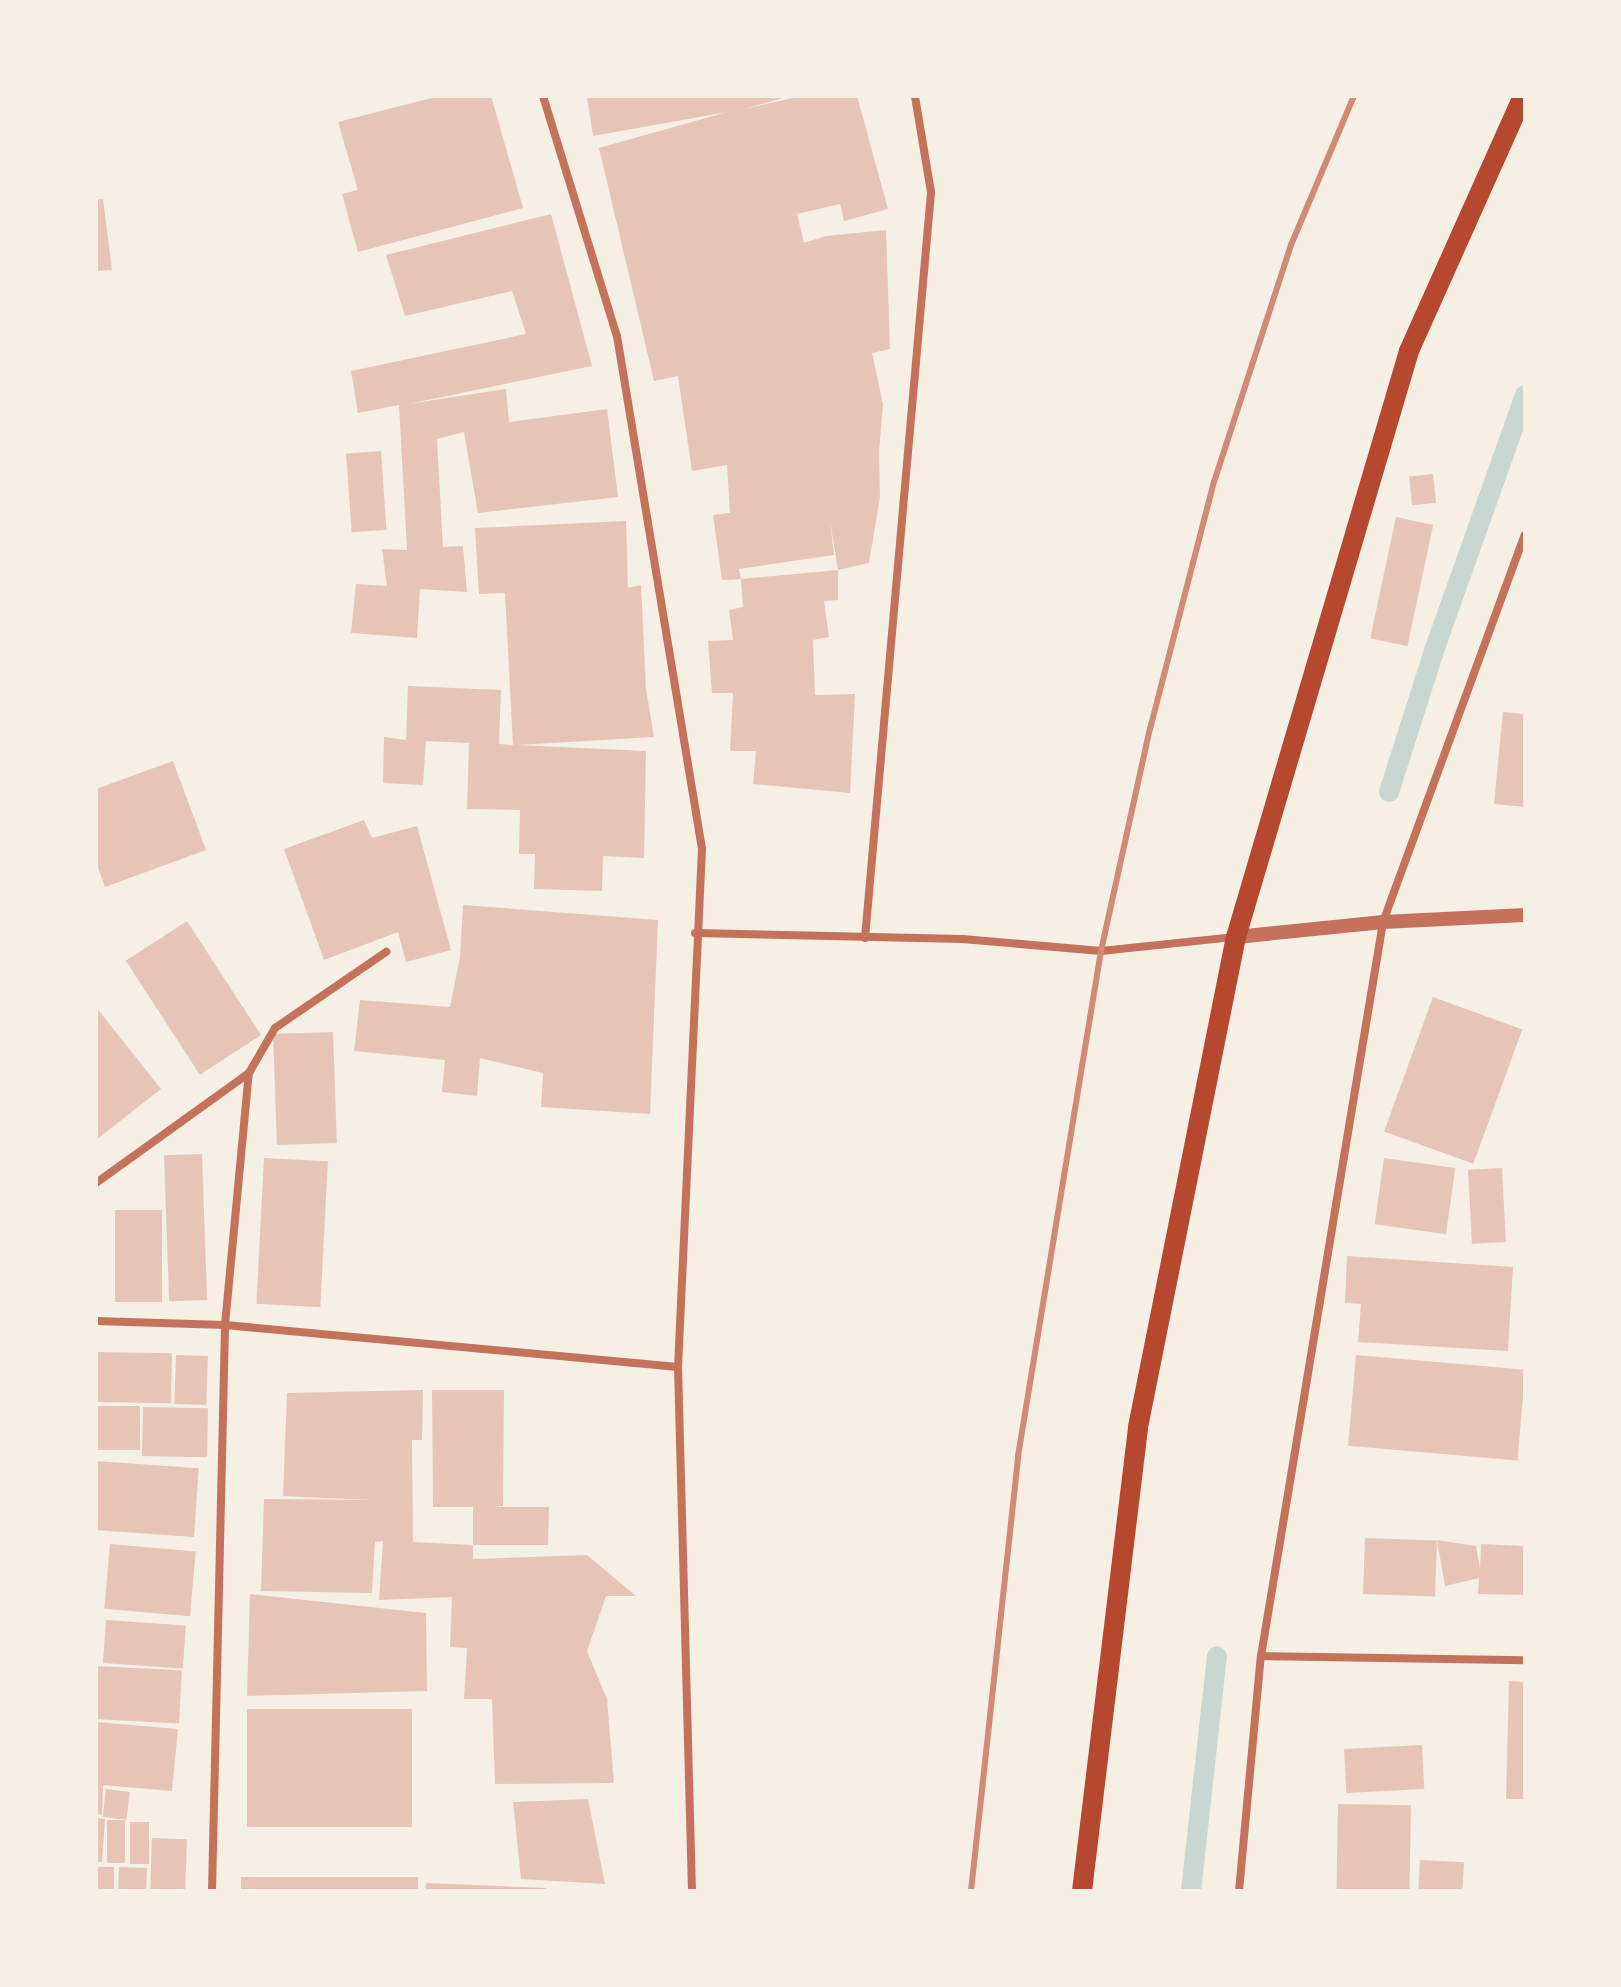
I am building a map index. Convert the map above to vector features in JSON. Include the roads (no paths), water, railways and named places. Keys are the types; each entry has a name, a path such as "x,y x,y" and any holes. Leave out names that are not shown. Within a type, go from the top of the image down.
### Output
{"main road":[{"path":"1082,1891 1138,1427 1236,937 1409,351 1523,96"}],"street":[{"path":"543,96 617,336 702,849 695,933 678,1367 692,1891"},
{"path":"865,938 931,192 915,96"},
{"path":"1239,1891 1261,1656 1383,922 1525,535"},
{"path":"695,933 962,939 1101,951 1383,922 1525,915"},
{"path":"96,1183 249,1073 275,1028 386,952"},
{"path":"212,1891 225,1325 249,1073"},
{"path":"96,1321 225,1325 678,1367"},
{"path":"1261,1656 1525,1660"}],"waterway":[{"path":"1389,792 1436,645 1525,395"},
{"path":"1191,1891 1217,1656"}],"railway":[{"path":"971,1891 1018,1456 1101,951 1150,729 1214,482 1291,245 1354,96"}]}
